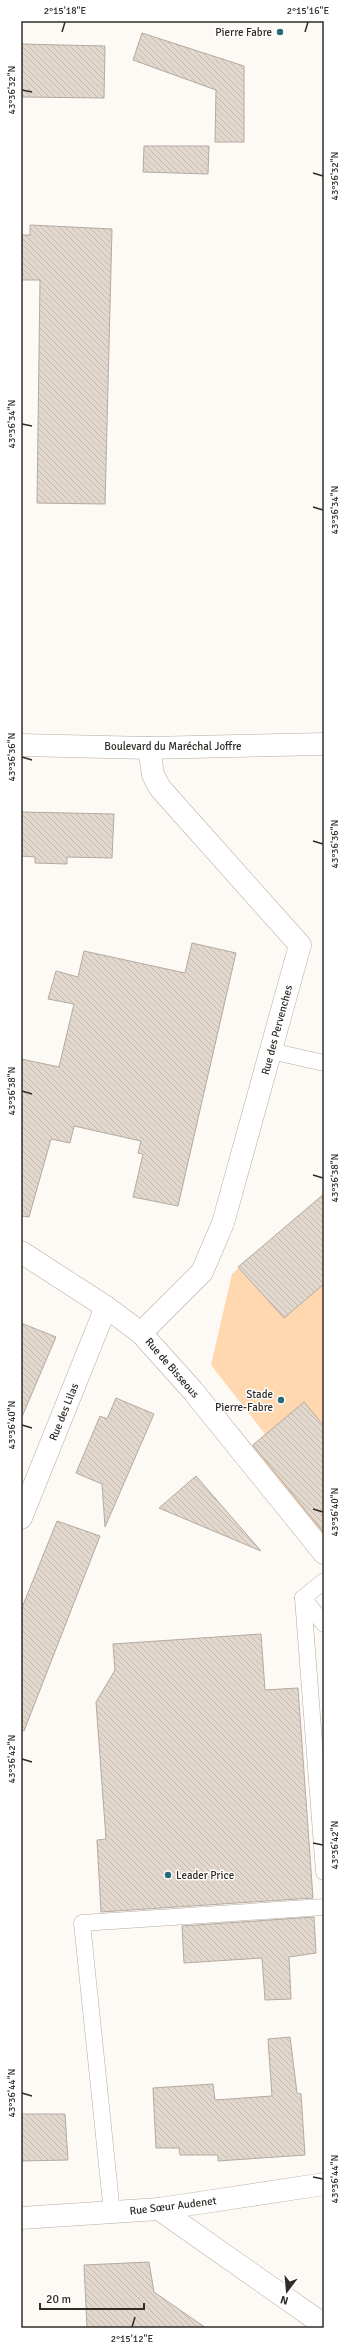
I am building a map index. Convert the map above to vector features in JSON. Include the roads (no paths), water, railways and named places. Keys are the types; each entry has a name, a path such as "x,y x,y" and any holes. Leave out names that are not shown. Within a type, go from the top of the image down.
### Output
{"street":[{"name":"Boulevard du Maréchal Joffre","path":"21,745 149,748 324,744"},
{"name":"Rue des Pervenches","path":"141,1333 202,1272 223,1223 300,945 160,788 153,775 149,748"},
{"name":"Rue de Bisseous","path":"21,1252 106,1307 141,1333 193,1391 324,1554"},
{"name":"Rue des Lilas","path":"21,1518 106,1307"},
{"name":"Rue Sœur Audenet","path":"21,2218 159,2209 324,2184"},
{"path":"159,2209 324,2325"}],"lane":[{"path":"271,1051 324,1063"},
{"path":"303,1598 324,1582"},
{"path":"303,1598 324,1624"},
{"path":"303,1598 324,1872"},
{"path":"112,2213 82,1922 324,1907"}],"place":[{"name":"Pierre Fabre","path":"280,32"},
{"name":"Stade Pierre-Fabre","path":"281,1400"},
{"name":"Leader Price","path":"168,1875"}]}
